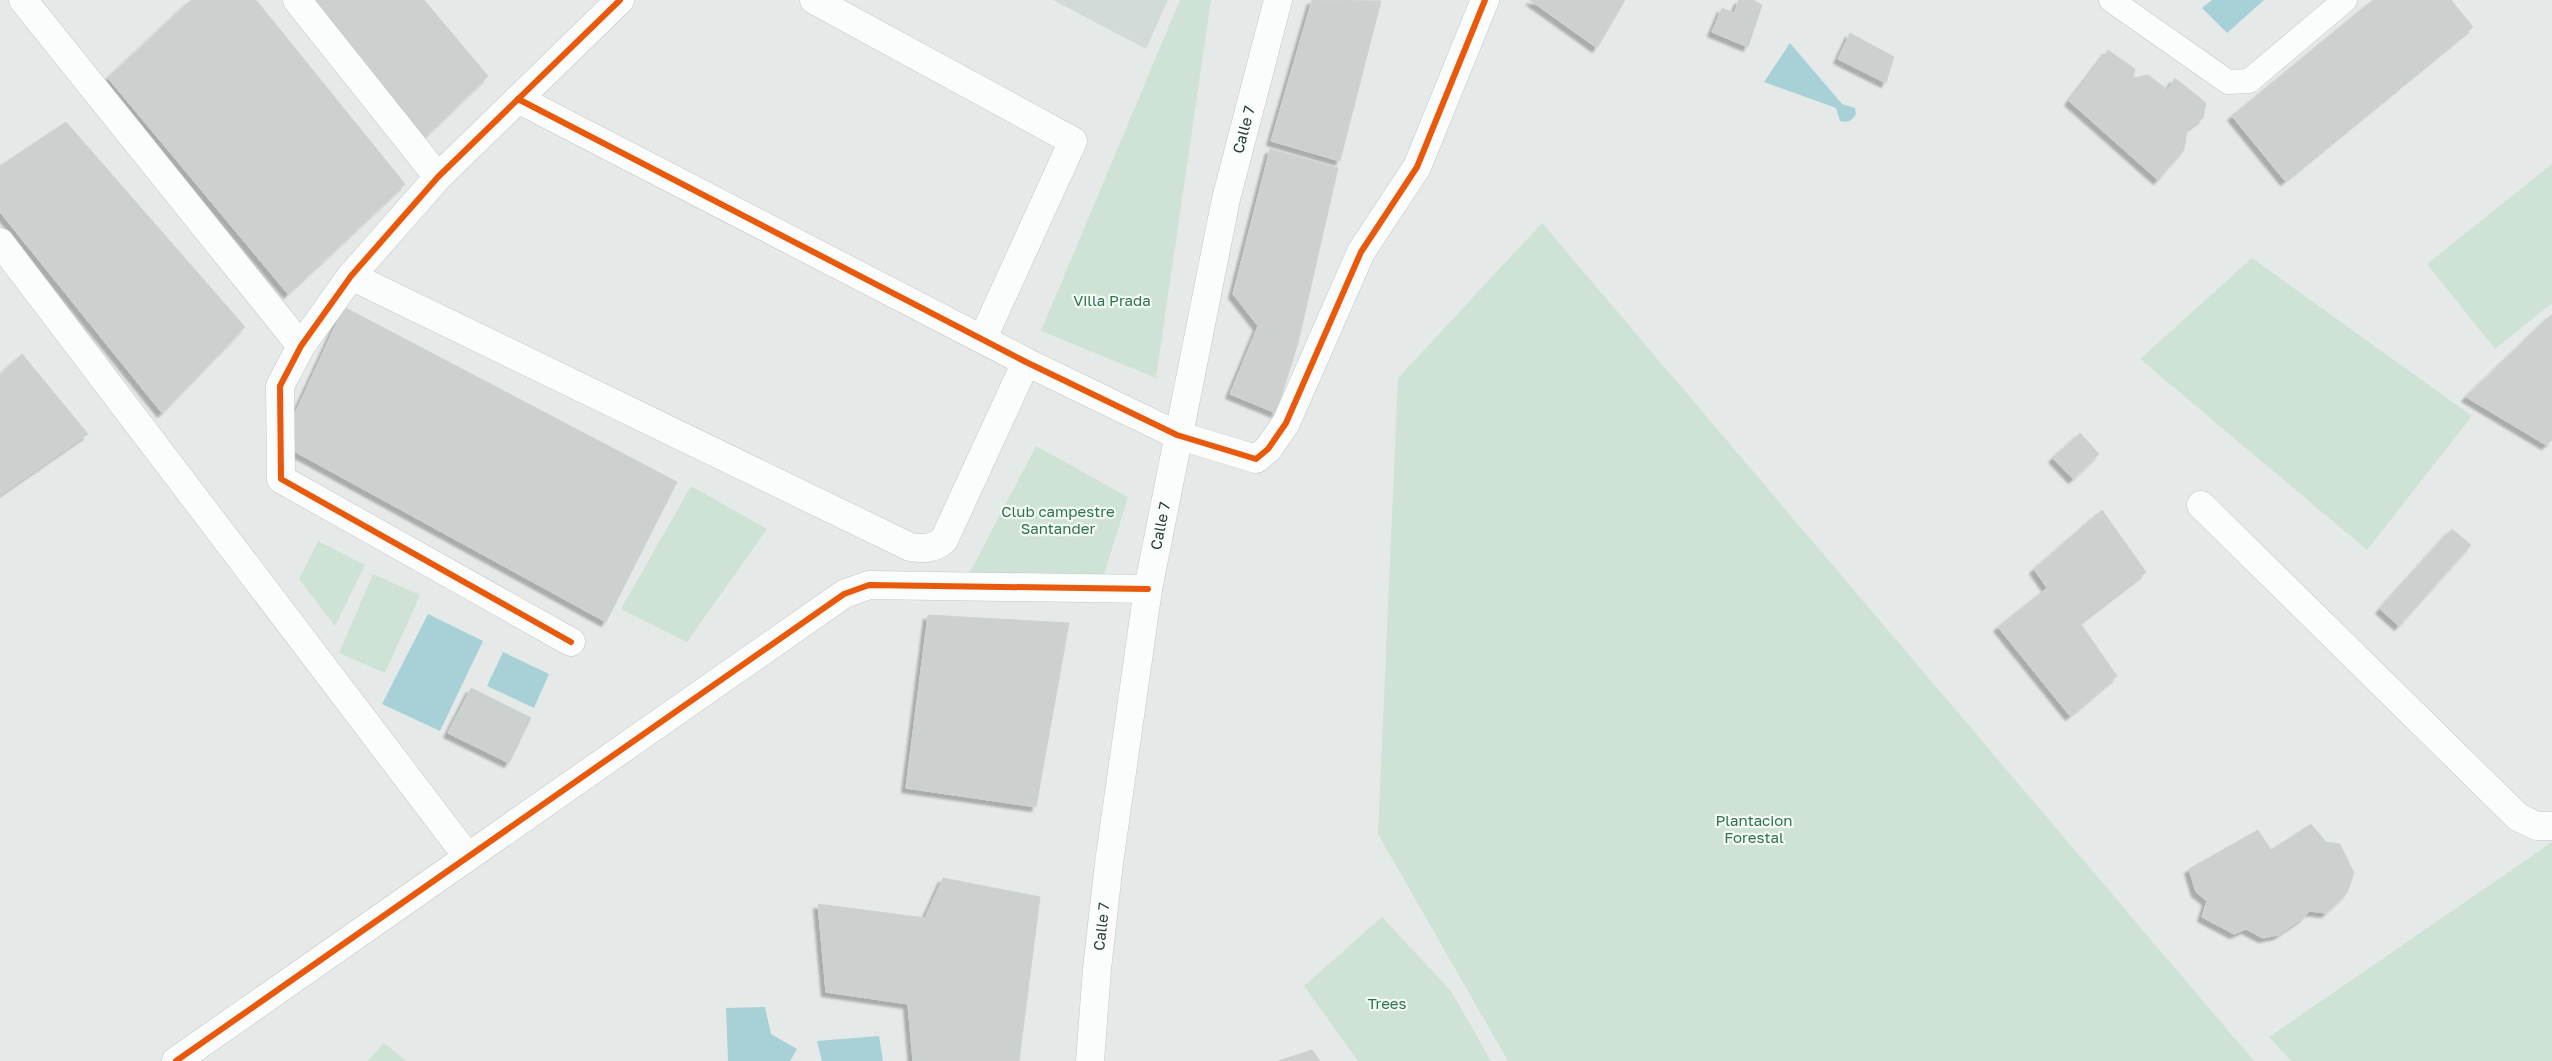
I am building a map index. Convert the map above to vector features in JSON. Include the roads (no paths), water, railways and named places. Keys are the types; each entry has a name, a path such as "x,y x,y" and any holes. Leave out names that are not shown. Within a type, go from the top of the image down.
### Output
{"street":[{"path":"23,0 301,346"},
{"path":"297,0 438,177"},
{"path":"571,642 281,479 280,386 301,346 351,276 438,177 620,0"},
{"path":"814,0 1073,141 983,338"},
{"name":"Calle 7","path":"1090,1061 1097,969 1109,863 1148,589 1177,435 1226,199 1278,0"},
{"path":"518,99 983,338 1026,362 1177,435 1256,459 1268,449 1286,424 1361,252 1417,167 1485,0"},
{"path":"0,242 467,856"},
{"path":"351,276 910,546 923,549 938,546 944,540 1026,362"},
{"path":"2201,505 2518,817 2537,826 2552,826"},
{"path":"176,1061 844,594 869,584 1148,589"}],"lane":[{"path":"2110,0 2228,82 2249,81 2345,0"}],"water":[{"path":"2212,0 2264,0 2227,33 2202,8"},
{"path":"1790,43 1842,104 1855,108 1856,114 1851,120 1848,122 1840,121 1836,108 1764,82"},
{"path":"428,614 483,641 440,731 382,704"},
{"path":"503,652 549,674 534,708 487,686"},
{"path":"765,1007 771,1034 797,1049 790,1061 728,1061 726,1008"},
{"path":"879,1036 883,1061 822,1061 817,1041"}],"park label":[{"name":"Villa Prada","path":"1112,301"},
{"name":"Club campestre Santander","path":"1058,520"},
{"name":"Plantacion Forestal","path":"1754,830"},
{"name":"Trees","path":"1387,1004"}]}
